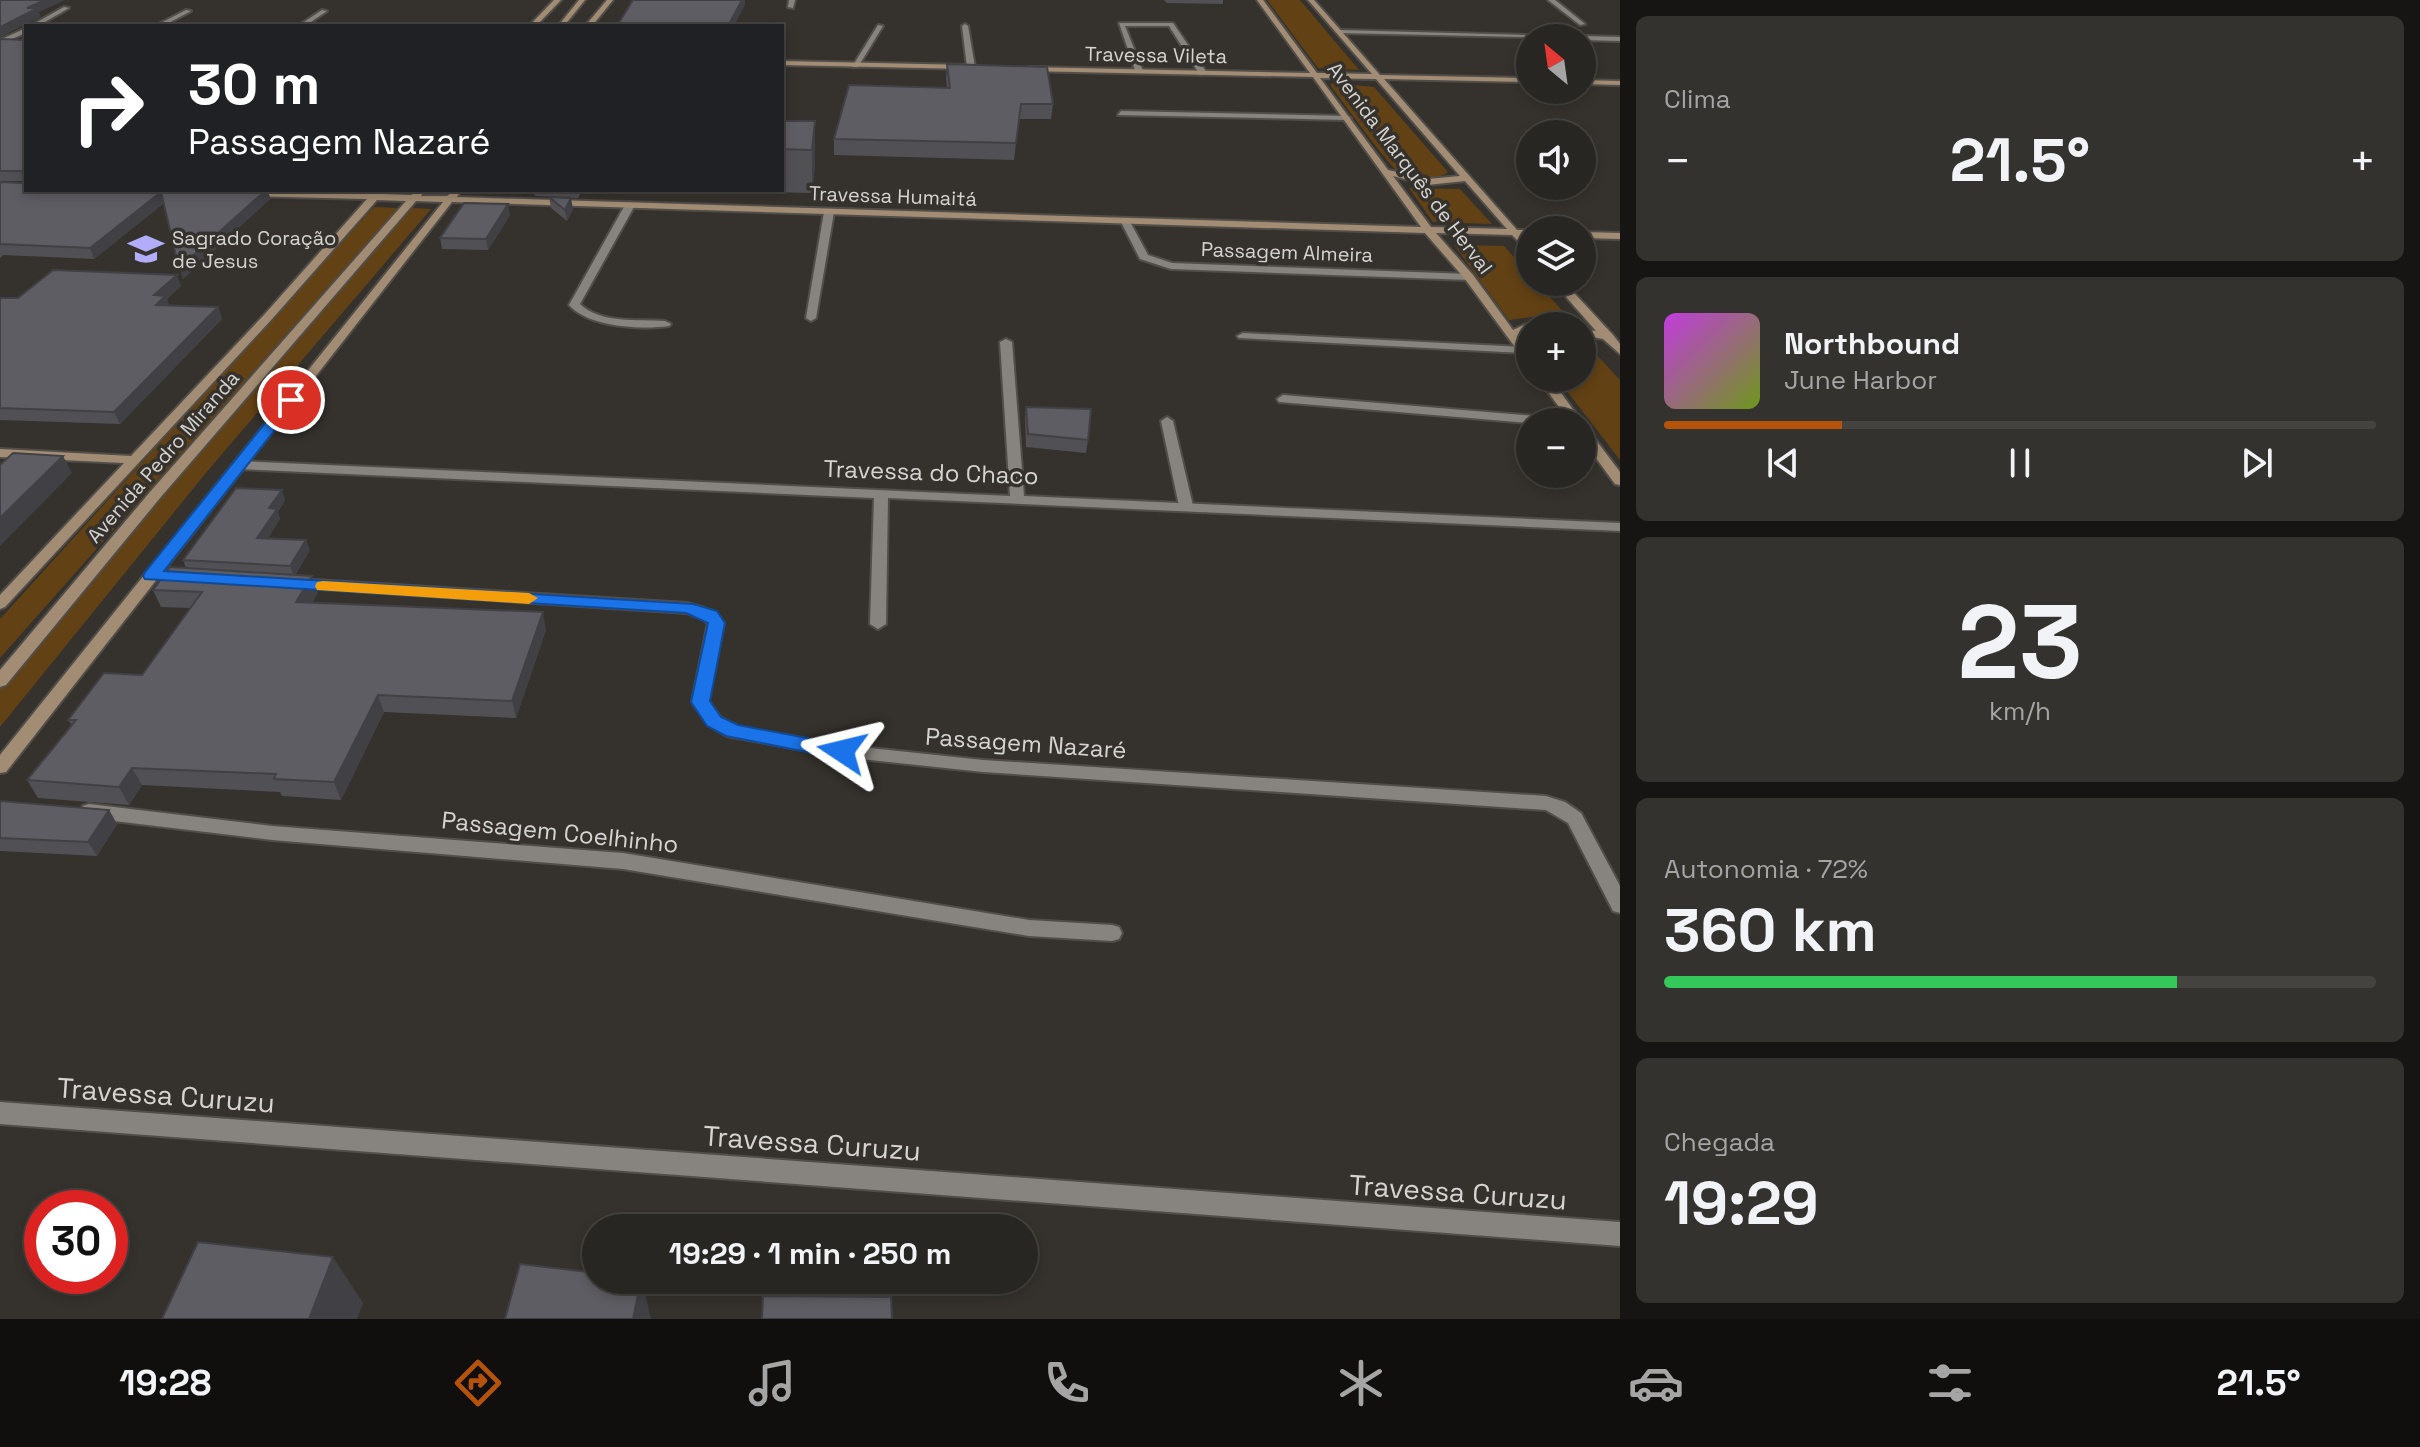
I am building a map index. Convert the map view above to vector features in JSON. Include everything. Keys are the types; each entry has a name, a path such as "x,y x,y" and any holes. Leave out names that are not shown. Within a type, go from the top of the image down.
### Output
{"main road":[{"path":"534,24 558,0"},
{"path":"563,24 582,0"},
{"path":"590,24 610,0"},
{"name":"Avenida Marquês de Herval","path":"1260,0 1389,172 1428,230 1469,277 1516,342"},
{"name":"Avenida Marquês de Herval","path":"1311,0 1516,232"},
{"path":"1,42 24,43"},
{"path":"784,63 986,68"},
{"name":"Travessa Vileta","path":"1017,68 1516,80"},
{"path":"1596,82 1620,83"},
{"path":"1389,172 1427,182 1467,178"},
{"name":"Travessa Humaitá","path":"240,192 454,195 630,205 1516,233"},
{"name":"Avenida Pedro Miranda","path":"0,604 268,317 377,194"},
{"name":"Avenida Pedro Miranda","path":"0,681 155,495 417,194"},
{"path":"0,767 159,576 239,465 454,195"},
{"path":"1596,235 1620,236"},
{"path":"1571,296 1620,351"},
{"path":"1511,335 1516,333"},
{"path":"1596,335 1609,337"},
{"path":"1596,449 1620,481"},
{"path":"0,453 133,460"}],"street":[{"path":"1551,0 1582,24"},
{"path":"37,24 66,8"},
{"path":"162,24 188,11"},
{"path":"304,24 324,11"},
{"path":"1139,71 1121,24 1171,24 1203,73"},
{"path":"855,65 880,26"},
{"path":"965,26 971,67"},
{"path":"1,42 24,31"},
{"path":"1340,32 1516,37"},
{"path":"1596,38 1620,39"},
{"path":"1121,113 1347,118"},
{"path":"630,205 574,305 585,315 597,318 665,324"},
{"path":"811,318 829,212"},
{"name":"Passagem Almeira","path":"1126,222 1144,257 1171,266 1469,277"},
{"path":"1243,336 1516,354"},
{"path":"1006,342 1017,498"},
{"path":"1283,399 1516,418"},
{"path":"1167,421 1186,506"},
{"name":"Travessa do Chaco","path":"239,465 1620,527"},
{"path":"878,624 881,492"},
{"name":"Passagem Nazaré","path":"277,583 701,611 711,615 716,623 700,702 714,721 733,732 842,751 983,766 1546,803 1559,807 1575,818 1620,905"},
{"name":"Passagem Coelhinho","path":"77,810 272,833 623,861 1029,928 1112,933"},
{"name":"Travessa Curuzu","path":"0,1113 1620,1234"}],"shaded area":[{"path":"1267,0 1300,0 1359,70 1318,68"},
{"path":"1330,85 1374,87 1448,172 1425,178 1400,173 1376,147"},
{"path":"1409,188 1460,189 1492,224 1433,222"},
{"path":"374,207 398,208 0,658 0,619"},
{"path":"412,208 431,209 205,474 0,727 0,688 325,305"},
{"path":"1454,245 1504,246 1516,259 1516,296 1549,296 1563,312 1516,312 1516,319 1509,320"},
{"path":"1596,354 1620,380 1620,460 1596,429 1596,408 1580,408 1568,392 1596,392"}],"building":[{"path":"0,0 45,0 27,8 38,8 0,27"},
{"path":"633,0 742,0 729,24 618,24"},
{"path":"0,39 24,40 24,177 22,171 0,171"},
{"path":"947,64 1047,67 1053,104 1021,104 1016,143 834,139 849,85 950,88"},
{"path":"784,121 815,121 812,150 784,149"},
{"path":"24,181 24,192 161,192 90,248 0,244 0,182"},
{"path":"161,192 264,192 179,268"},
{"path":"549,197 571,198 565,210"},
{"path":"464,203 508,204 486,239 440,238"},
{"path":"53,270 177,275 154,295 165,296 156,305 218,307 114,412 0,408 0,298 18,298"},
{"path":"1026,407 1091,409 1088,440 1028,434"},
{"path":"13,453 63,456 0,518 0,465"},
{"path":"236,488 282,490 269,508 277,509 257,538 306,540 290,566 183,560"},
{"path":"170,567 312,576 296,602 543,612 512,701 378,695 334,782 274,779 276,774 132,768 119,787 27,780 76,720 68,720 104,673 142,675 202,592 153,590"},
{"path":"0,801 109,810 88,842 0,838"},
{"path":"198,1242 333,1257 309,1319 162,1319"},
{"path":"520,1264 582,1271 582,1294 638,1294 633,1319 505,1319"},
{"path":"763,1296 891,1297 892,1319 762,1319"}],"slow traffic":[{"path":"323,586 529,598"}],"place":[{"name":"Sagrado Coração de Jesus","path":"146,249"}],"route":[{"path":"291,400 151,576 701,611 711,615 716,623 700,702 714,721 733,732 842,751"}]}
